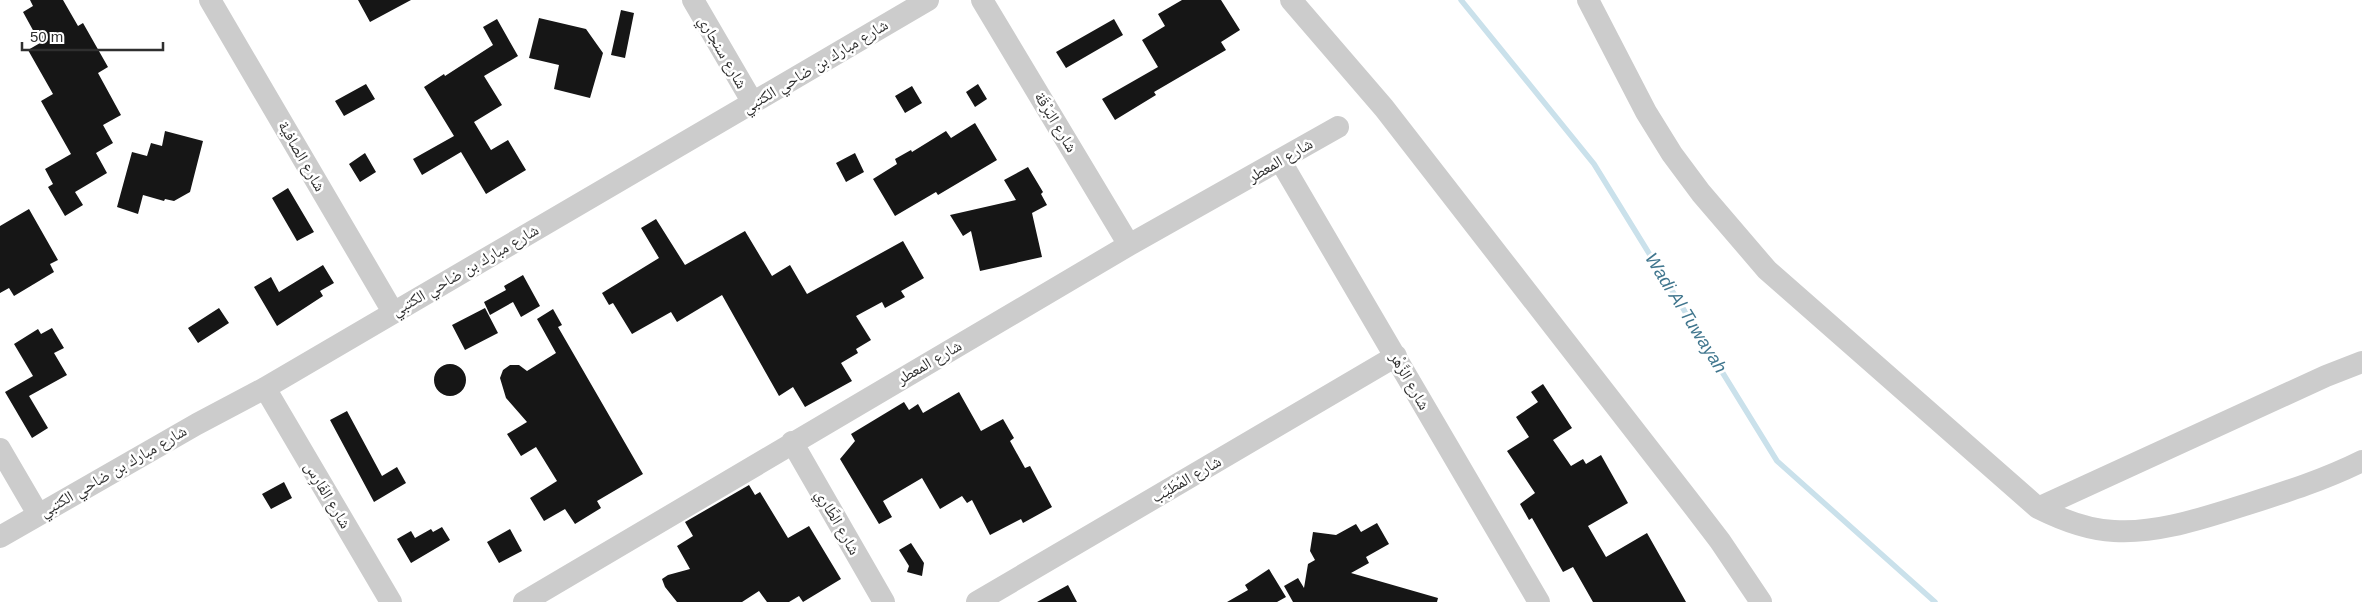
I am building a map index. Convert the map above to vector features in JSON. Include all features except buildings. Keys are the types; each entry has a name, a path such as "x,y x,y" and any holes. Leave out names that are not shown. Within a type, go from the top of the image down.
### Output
{"street":[{"name":"شارع الصافية","path":"210,0 393,312"},
{"name":"شارع سنجاري","path":"693,0 753,103"},
{"name":"شارع مبارك بن ضاحي الكتبي","path":"0,537 197,424 265,388 928,0"},
{"name":"شارع البَرْقَة","path":"982,0 1130,245"},
{"path":"1291,0 1384,108 1720,541 1761,602"},
{"path":"1588,0 1646,112 1672,154 1700,193 1767,270 2038,508 2057,517 2094,529 2114,532 2155,530 2216,514 2282,493 2362,461"},
{"path":"1605,0 1624,68"},
{"name":"شارع المعطر","path":"524,602 792,442 1130,245 1338,127"},
{"name":"شارع الزَّهْر","path":"1280,160 1539,602"},
{"name":"شارع المُطَيَّب","path":"977,602 1396,356"},
{"path":"2038,508 2326,376 2362,362"},
{"name":"شارع الفَارِس","path":"265,388 391,602"},
{"name":"شارع الطَّارِي","path":"792,442 884,602"},
{"path":"0,449 38,514"}],"waterway":[{"name":"Wadi Al Tuwayah","path":"1461,0 1594,164 1777,461 1935,602"}]}
